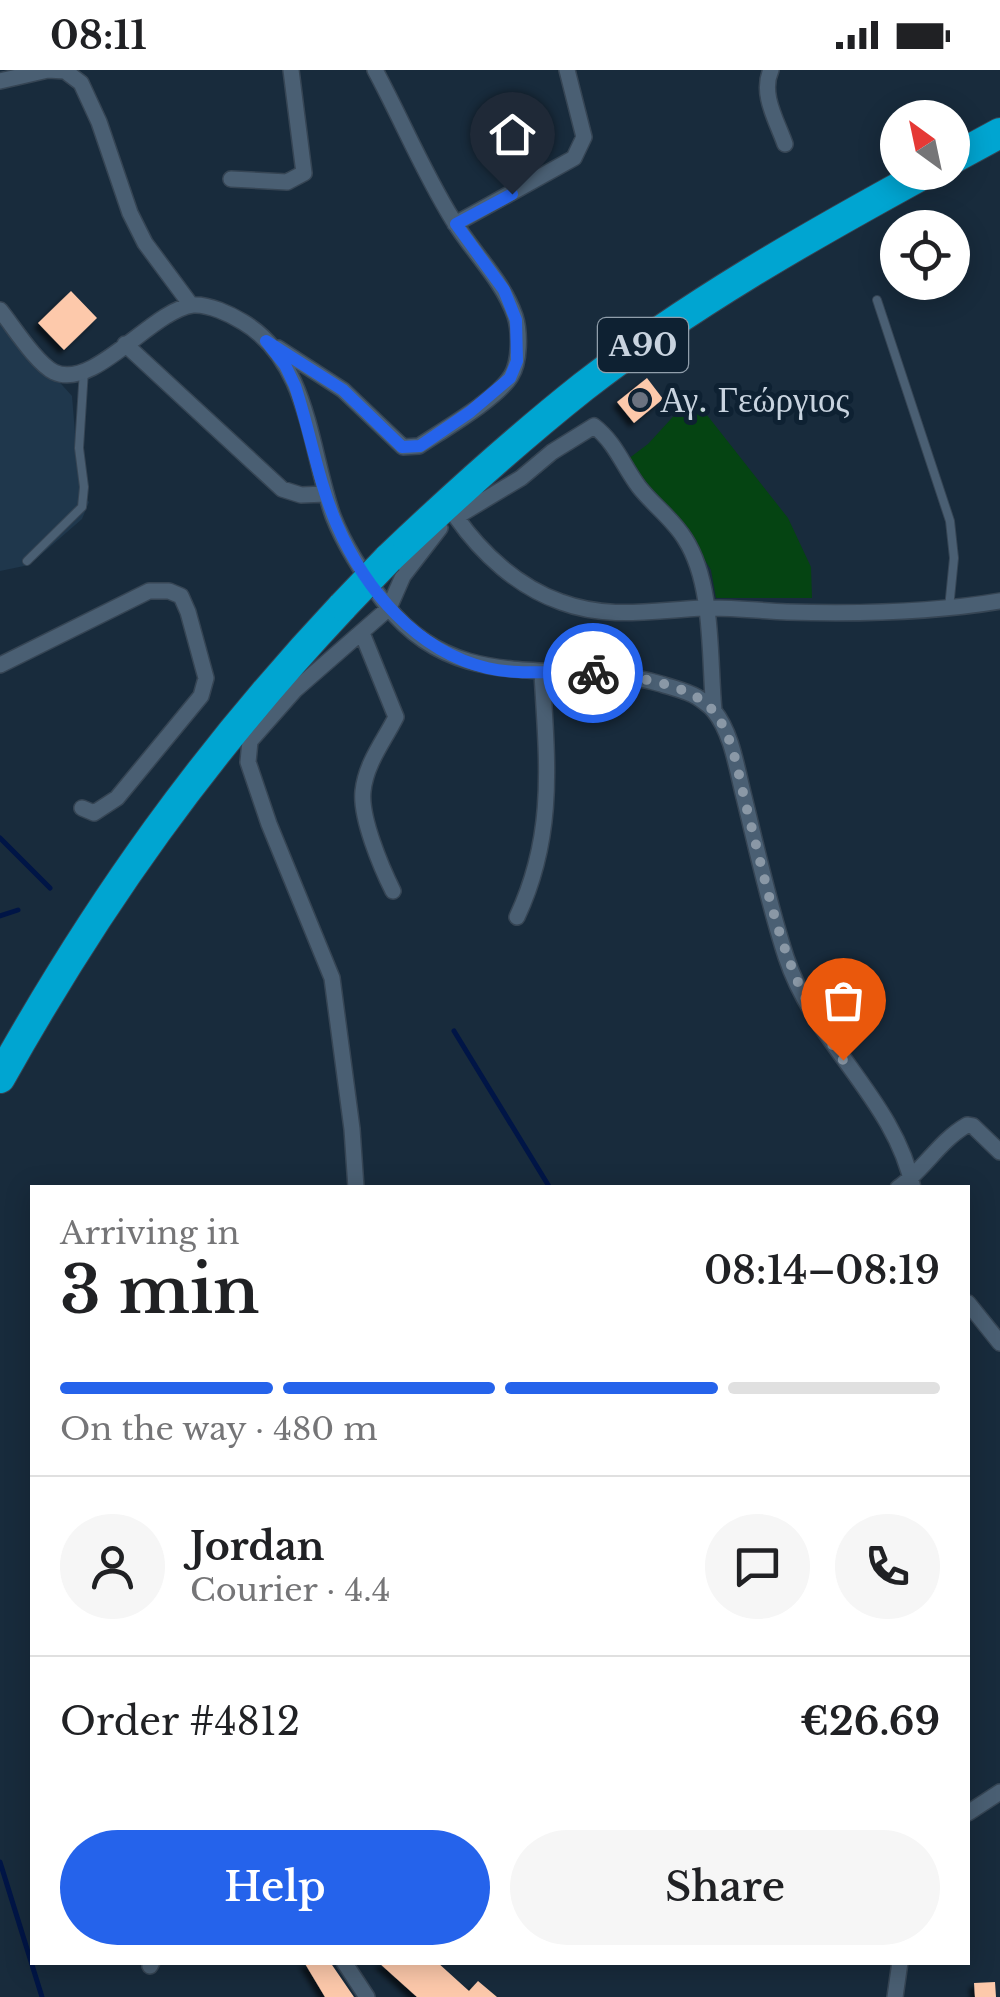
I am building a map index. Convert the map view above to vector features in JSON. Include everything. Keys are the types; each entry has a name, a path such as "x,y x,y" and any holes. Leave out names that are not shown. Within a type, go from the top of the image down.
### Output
{"highway":[{"path":"970,149 1000,133"},
{"name":"Α90","path":"0,1078 91,924 152,834 262,693 388,559 503,453 586,385 692,310 895,190"}],"street":[{"path":"6,77 48,70 65,72 81,83 99,122 130,213 146,243 191,306"},
{"path":"230,179 287,182 304,173 291,70"},
{"path":"0,310 50,369 65,374 84,370 166,317 191,306 214,309 241,320 266,341 343,390 402,447 420,446 510,378 517,361 516,320 504,290 456,224 421,164 375,70"},
{"path":"456,224 574,158 584,137 567,70"},
{"path":"770,70 766,84 769,100 786,144"},
{"path":"266,341 295,386 338,528 388,608 417,634 453,656 488,668 633,676 696,696 714,711"},
{"path":"125,344 282,490 302,495 326,494"},
{"path":"356,1185 332,978 269,824 248,762 250,741 263,723 388,608 402,576 436,532 594,426 610,438 638,486 684,536 702,570 714,711 734,761 796,984 821,1030 888,1122 907,1185"},
{"path":"456,518 468,536 505,572 542,595 564,604 621,614 705,608 863,613 1000,601"},
{"path":"0,665 149,590 180,596 206,678 200,696 117,798 94,814 82,808"},
{"path":"362,632 396,717 372,762 362,794 376,850 393,891"},
{"path":"518,916 538,866 546,818 542,673"},
{"path":"907,1185 942,1144 967,1125 973,1126 1000,1152"},
{"path":"970,1306 1000,1343"},
{"path":"970,1812 1000,1792"},
{"path":"346,1965 367,1997"},
{"path":"895,1997 900,1965"}],"lane":[{"path":"876,300 950,521 954,558 950,608"},
{"path":"26,561 82,507 84,487 79,448 84,370"}],"shaded area":[{"path":"0,316 72,396 80,494 89,502 82,519 29,565 0,571"}],"green space":[{"path":"692,396 788,518 811,567 812,598 716,598 711,570 691,538 628,459 648,444"}],"building":[{"path":"71,291 97,318 64,350 38,323"},
{"name":"Αγ. Γεώργιος","path":"647,378 663,399 634,423 617,402"},
{"path":"306,1965 332,1965 354,1997 325,1997"},
{"path":"381,1965 440,1965 469,1991 478,1981 497,1997 417,1997"},
{"path":"995,1982 996,1997 975,1997 974,1983"}],"waterway":[{"path":"0,838 50,888"},
{"path":"0,916 18,910"},
{"path":"454,1031 548,1185"},
{"path":"0,1862 30,1958"},
{"path":"32,1965 42,1997"}],"way so far":[{"path":"593,673 633,676 670,687 696,696 714,711 734,761 785,955 821,1030 843,1060"}],"place":[{"name":"Αγ. Γεώργιος","path":"640,400"}],"route":[{"path":"512,194 456,224 504,290 516,320 517,361 510,378 470,412 420,446 402,447 343,390 266,341 295,386 338,528 388,608 417,634 453,656 488,668 593,673"}]}
